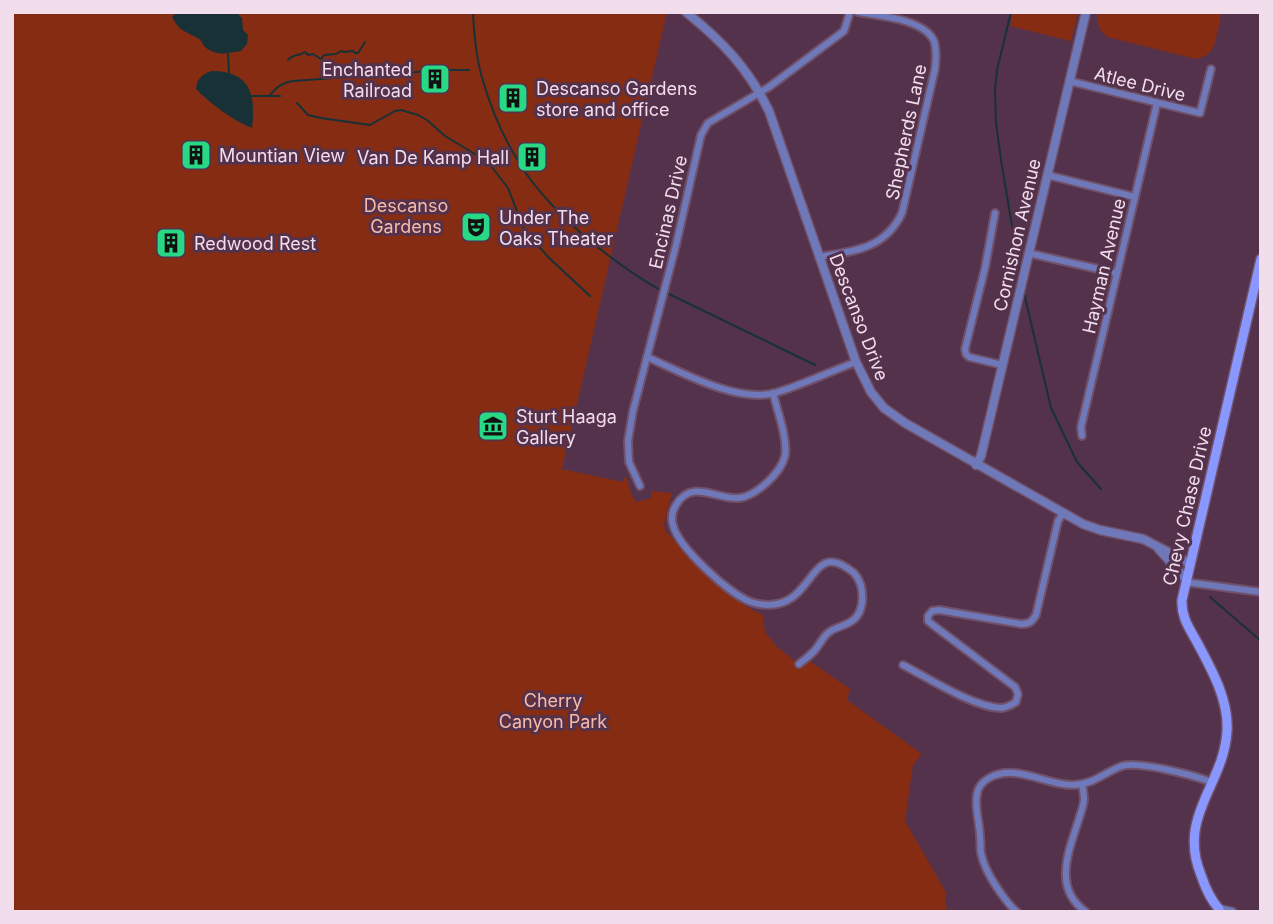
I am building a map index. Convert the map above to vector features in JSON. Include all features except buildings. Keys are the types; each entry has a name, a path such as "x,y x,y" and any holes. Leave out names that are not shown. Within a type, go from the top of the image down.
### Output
{"main road":[{"name":"Chevy Chase Drive","path":"1219,910 1199,871 1194,845 1197,815 1222,757 1227,720 1220,690 1182,613 1182,595 1261,258"}],"street":[{"name":"Descanso Drive","path":"686,12 734,56 760,92 769,111 856,362 871,392 884,408 976,465 1090,527 1143,539 1189,563"},
{"name":"Encinas Drive","path":"640,486 629,462 628,440 701,135 708,123 794,69 844,31 850,12"},
{"name":"Shepherds Lane","path":"819,257 874,244 896,225 902,213 935,69 934,42 919,25 858,12"},
{"name":"Cornishon Avenue","path":"976,465 981,456 1086,12"},
{"name":"Atlee Drive","path":"1069,82 1200,113 1211,69"},
{"name":"Hayman Avenue","path":"1082,436 1081,427 1157,103"},
{"path":"1047,176 1135,197"},
{"path":"995,213 965,349 970,357 1002,365"},
{"path":"1028,253 1116,273"},
{"path":"647,357 717,387 755,395 773,393 856,362"},
{"path":"773,393 785,446 784,459 775,474 751,495 741,498 694,491 686,494 674,509 672,519 680,540 705,568 724,586 752,602 765,605 790,600 799,593 814,572 830,562 849,569 858,578 863,598 854,620 829,632 799,664"},
{"path":"904,665 964,697 985,705 1002,708 1016,702 1018,694 1015,687 928,621 928,616 932,611 939,610 1021,624 1033,621 1058,521 1063,513"},
{"path":"1158,548 1185,580 1261,592"},
{"path":"1017,912 987,870 981,852 976,801 981,784 989,778 1001,773 1011,773 1063,784 1082,784 1125,765 1139,765 1211,782"},
{"path":"1082,784 1083,807 1066,867 1070,897 1086,912"},
{"path":"1219,910 1232,912"}],"green space":[{"path":"12,12 667,12 562,469 622,482 626,476 632,496 637,502 651,498 651,491 672,493 665,530 698,567 733,598 763,615 765,632 777,647 795,661 811,662 850,689 847,700 922,754 913,765 905,821 947,894 947,912 12,912"},
{"path":"1013,12 1078,12 1071,41 1010,26"},
{"path":"1098,12 1220,12 1220,19 1212,48 1206,55 1196,59 1107,37 1099,26"}],"shaded area":[{"path":"177,12 236,12 242,18 243,30 248,35 247,44 241,51 213,52 177,25 172,17"},
{"path":"211,71 234,75 248,87 253,105 252,128 222,111 196,89 200,77"}],"waterway":[{"path":"473,12 477,56 487,93 506,140 525,172 553,206 588,239 662,291"},
{"path":"1011,12 997,70 996,123 1020,274"},
{"path":"288,60 305,52 321,59 324,55 341,51 358,53 365,42"},
{"path":"228,54 229,72"},
{"path":"270,95 280,85 293,81 469,70"},
{"path":"252,96 280,96"},
{"path":"297,103 308,115 370,125 401,110 427,120 445,136 488,162 508,188 524,229 548,257 590,296"},
{"path":"667,293 815,365"},
{"path":"1024,293 1051,408 1077,462 1101,489"},
{"path":"1210,597 1261,641"}],"place":[{"name":"Enchanted Railroad","path":"435,79"},
{"name":"Descanso Gardens store and office","path":"513,98"},
{"name":"Mountian View","path":"196,155"},
{"name":"Van De Kamp Hall","path":"532,157"},
{"name":"Under The Oaks Theater","path":"476,227"},
{"name":"Redwood Rest","path":"171,243"},
{"name":"Sturt Haaga Gallery","path":"493,426"}],"park label":[{"name":"Descanso Gardens","path":"406,215"},
{"name":"Cherry Canyon Park","path":"553,710"}]}
